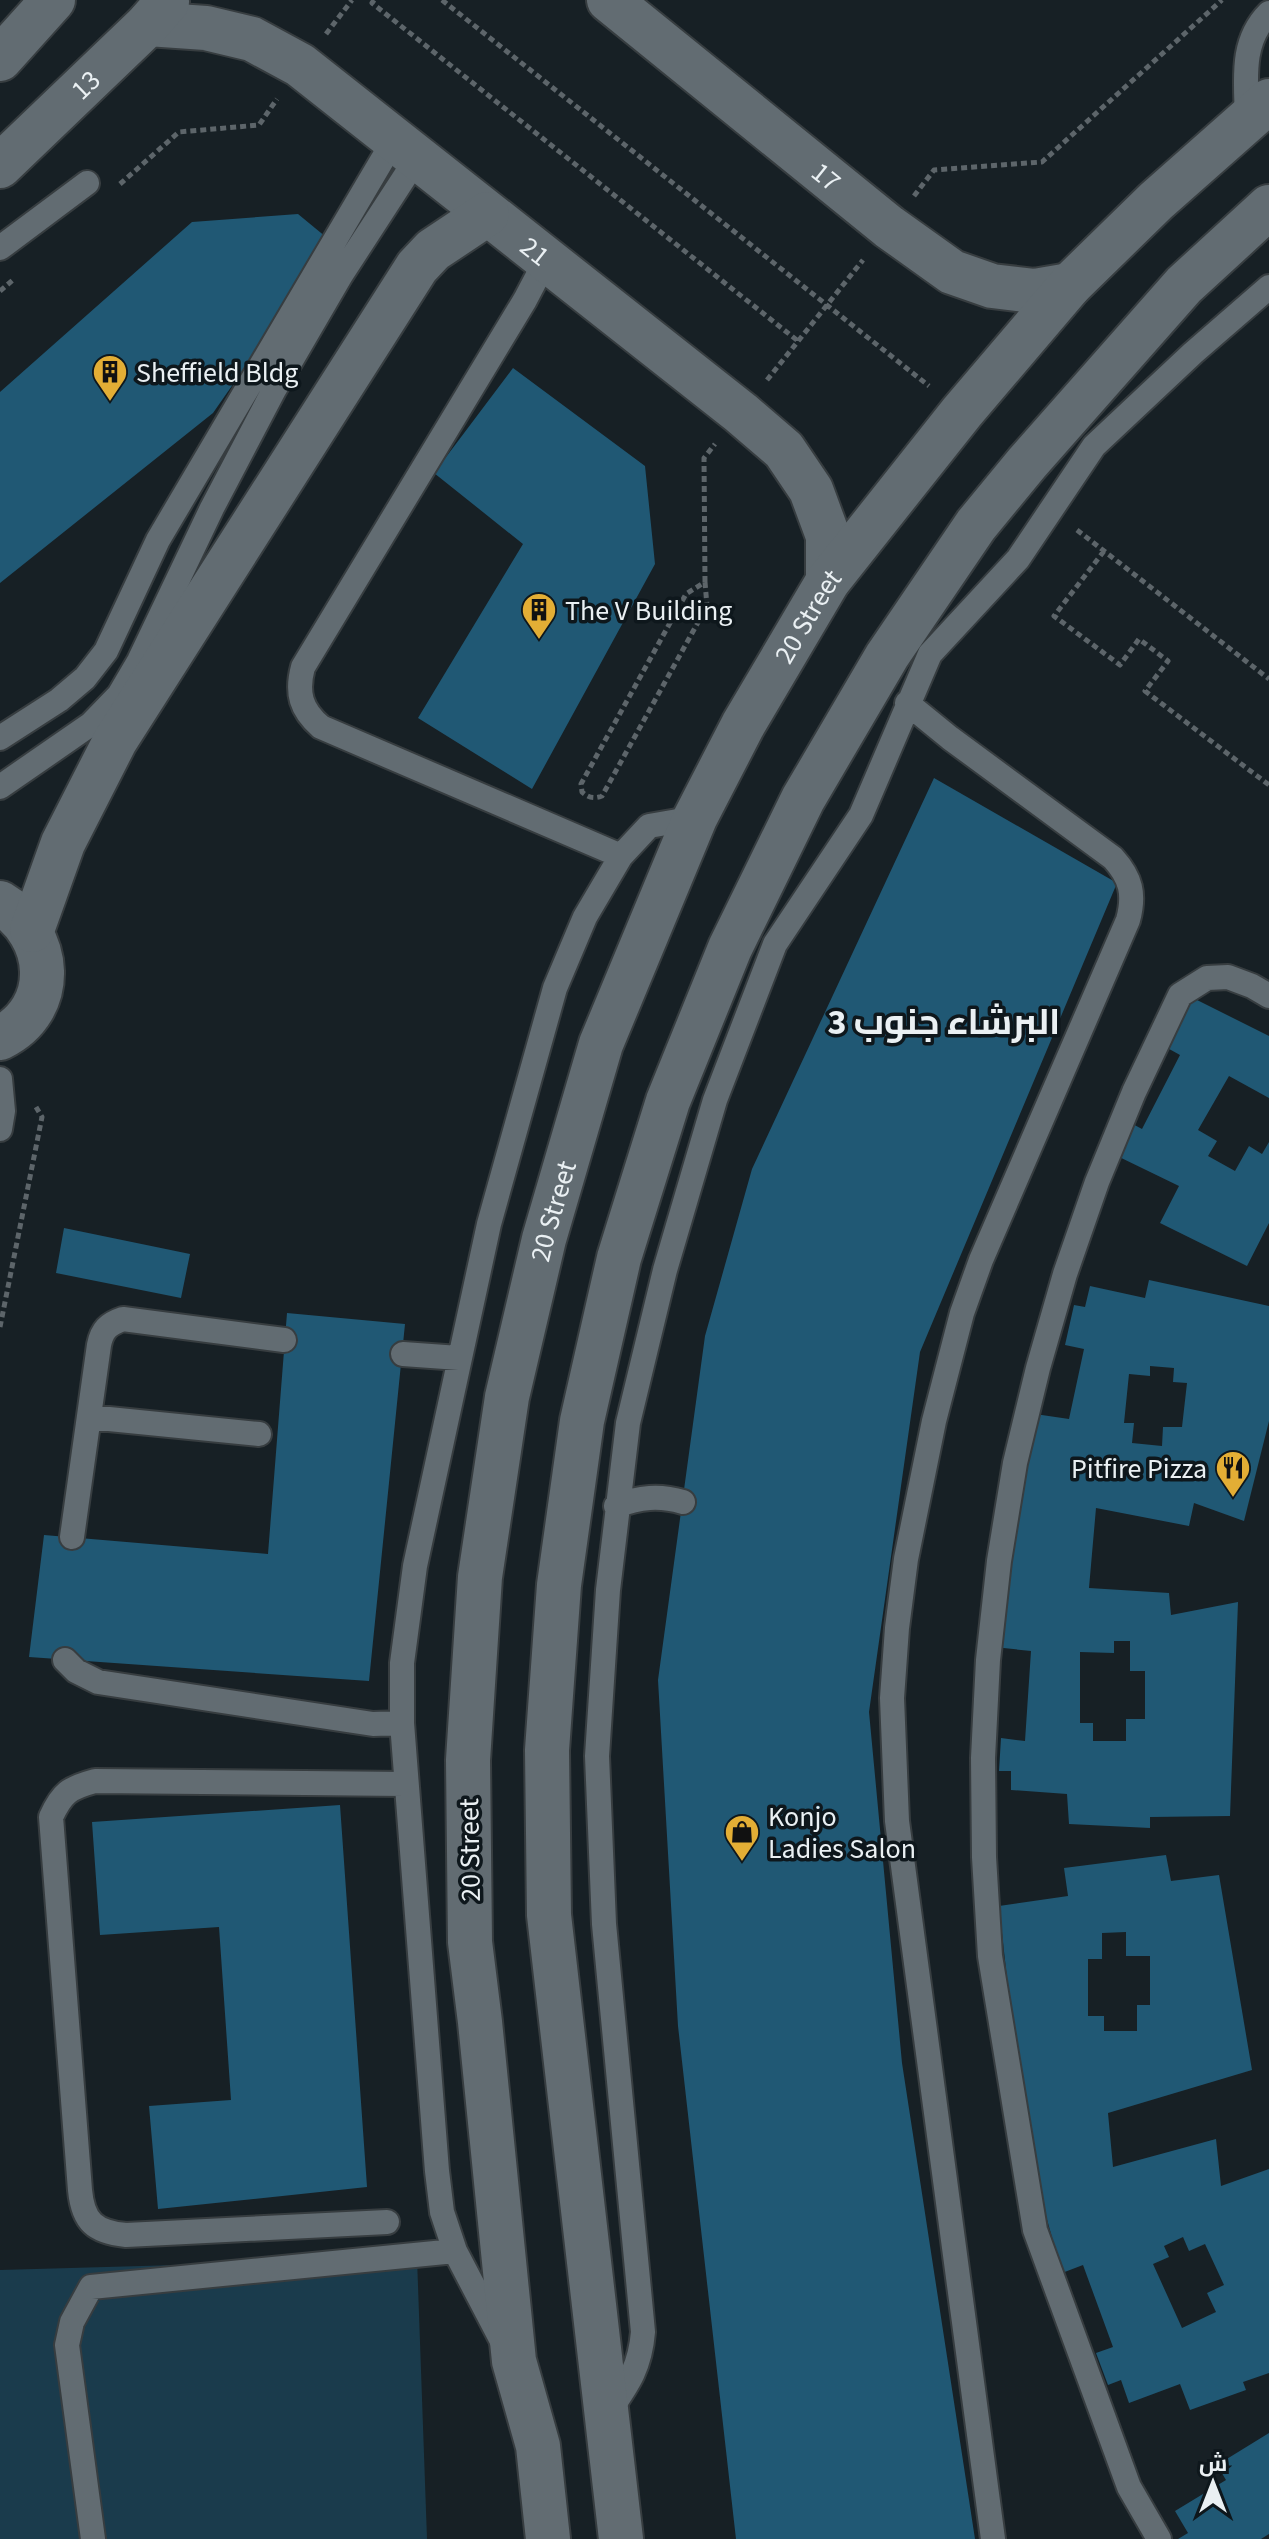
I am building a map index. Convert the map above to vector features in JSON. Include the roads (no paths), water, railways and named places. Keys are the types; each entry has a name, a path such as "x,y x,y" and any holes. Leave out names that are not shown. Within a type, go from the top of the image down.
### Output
{"street":[{"path":"0,59 53,0"},
{"name":"17","path":"609,0 889,227 952,272 992,286 1035,291 1070,285"},
{"name":"21","path":"158,12 252,39 300,65 784,450 811,490 828,536 828,581"},
{"name":"13","path":"0,166 158,12"},
{"name":"20 Street","path":"548,2539 538,2446 514,2361 470,1942 468,1760 480,1577 507,1397 544,1239 601,1044 695,818 743,725 828,581 962,412 1070,285 1156,201 1258,110"},
{"path":"621,2539 549,1915 547,1750 559,1585 582,1421 619,1258 668,1101 730,948 803,799 887,656 976,525 1027,463 1184,285 1269,207"},
{"path":"0,1038 11,1033 27,1017 38,996 43,974 40,951 16,916 63,843 115,741 417,267 433,250 487,214"}],"lane":[{"path":"1258,110 1246,61 1255,28 1269,13"},
{"path":"0,738 59,700 85,678 106,651 158,540 406,149"},
{"path":"0,787 91,724 119,695 139,661 212,508 274,390 341,275 406,149"},
{"path":"0,248 87,183"},
{"path":"546,260 525,300 303,667 299,684 301,701 308,716 321,727 621,856"},
{"path":"606,2415 635,2373 643,2332 604,1924 597,1756 616,1506 628,1423 665,1270 715,1100 775,944 861,815 930,654 1018,559 1094,446 1269,287"},
{"path":"907,703 1113,858 1124,870 1131,886 1132,903 1128,920 981,1260 962,1313 946,1366 931,1437 906,1559 897,1628 892,1698 897,1821 993,2539"},
{"path":"514,2361 455,2251 442,2212 405,1784 402,1663 415,1566 489,1224 555,988 585,917 621,856 649,826 695,818"},
{"path":"1159,2539 1129,2487 1035,2230 990,1956 983,1801 988,1660 999,1561 1015,1463 1038,1368 1069,1261 1134,1092 1180,995 1207,978 1228,977 1269,996"},
{"path":"0,1129 1,1091"},
{"path":"72,1537 102,1333 110,1323 123,1319 284,1340"},
{"path":"403,1354 459,1358"},
{"path":"89,1417 259,1434"},
{"path":"616,1506 649,1497 666,1497 683,1502"},
{"path":"65,1660 76,1671 98,1682 373,1724 402,1723"},
{"path":"387,2222 126,2235 107,2233 92,2224 82,2209 80,2190 51,1817 59,1799 76,1786 95,1781 405,1784"},
{"path":"93,2539 67,2345 72,2322 91,2287 455,2251"}],"place":[{"name":"Sheffield Bldg","path":"110,403"},
{"name":"The V Building","path":"539,641"},
{"name":"Pitfire Pizza","path":"1233,1499"},
{"name":"Konjo Ladies Salon","path":"742,1863"}],"district":[{"name":"البرشاء جنوب 3","path":"944,1021"}]}
